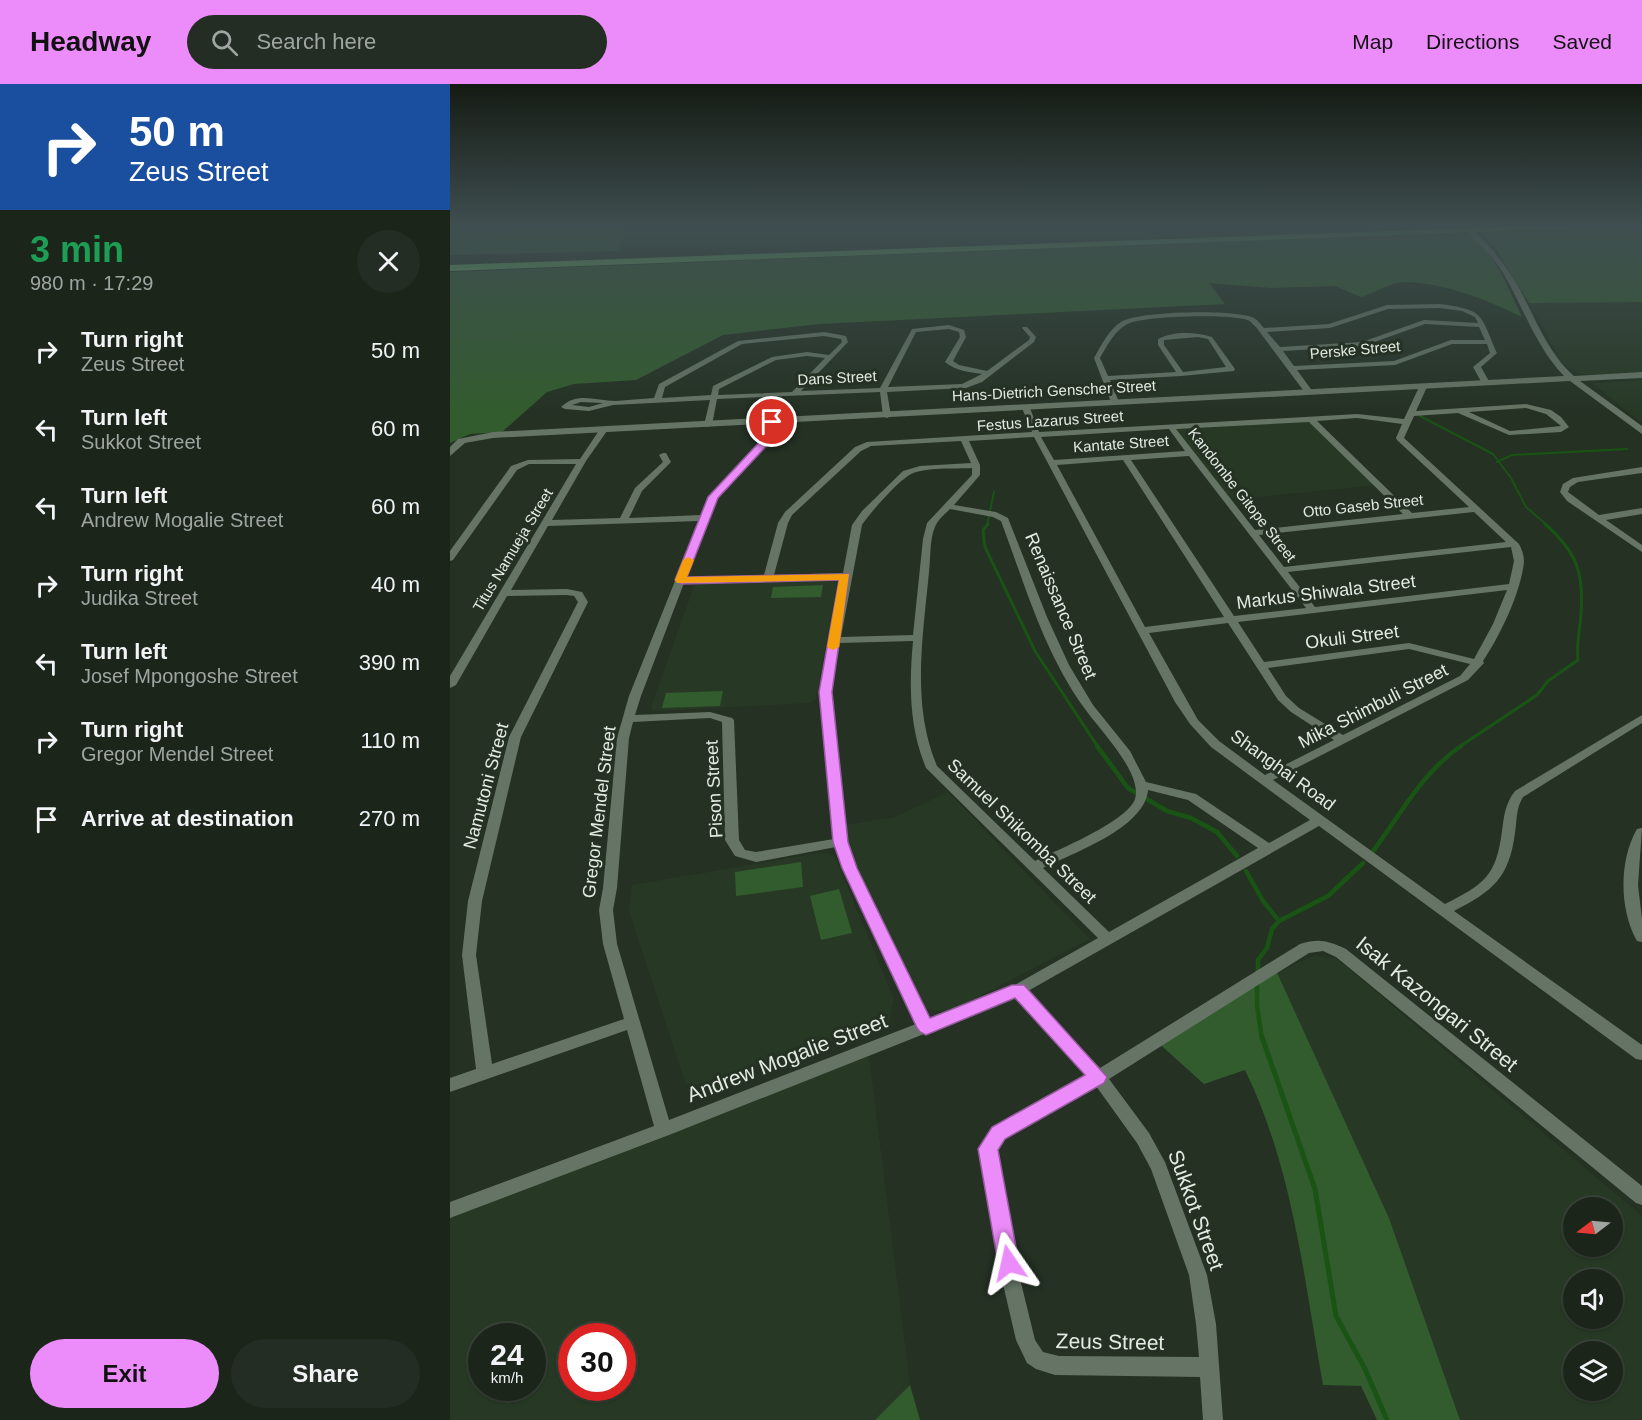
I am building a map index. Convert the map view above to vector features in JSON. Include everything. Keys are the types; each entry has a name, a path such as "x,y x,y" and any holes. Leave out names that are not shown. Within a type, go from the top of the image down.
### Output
{"street":[{"path":"1514,288 1550,354 1574,379 1642,431"},
{"path":"1261,330 1330,326 1382,308 1424,305 1471,311 1477,314 1493,355 1477,369 1486,383"},
{"path":"1115,402 1097,362 1097,356 1127,321 1229,315 1251,320 1292,368 1309,392"},
{"path":"1276,349 1360,345 1424,322 1481,324"},
{"path":"887,416 883,389 910,334 921,329 949,327 962,331 963,337 949,362 957,367 987,373"},
{"name":"Dans Street","path":"614,403 589,409 565,407 570,402 580,400 614,403 963,386 974,382 1032,341 1033,337 1025,328"},
{"path":"657,400 662,386 744,341 824,334 841,335 844,342 794,394"},
{"path":"1104,378 1225,372 1232,367 1208,336 1161,339 1161,345 1181,374"},
{"name":"Perske Street","path":"1292,368 1395,363 1451,342 1489,342"},
{"path":"708,425 711,399 716,388 771,359 807,354 832,357"},
{"name":"Hans-Dietrich Genscher Street","path":"450,453 456,445 468,439 1642,375"},
{"path":"1423,387 1399,435 1401,441 1514,544"},
{"name":"Festus Lazarus Street","path":"768,578 783,523 788,514 858,449 886,442 965,440 1363,416 1409,418 1460,411 1533,406 1545,410 1565,427 1561,430 1509,433 1460,411"},
{"name":"Shanghai Road","path":"1026,408 1037,436 1054,463 1194,722 1215,744 1642,1054"},
{"path":"1312,420 1410,516"},
{"name":"Gregor Mendel Street","path":"663,1130 630,1023 610,944 606,910 610,888 621,758 629,719 703,518 718,489 769,437 772,422"},
{"name":"Kandombe Gitope Street","path":"1171,427 1312,609"},
{"name":"Titus Namueja Street","path":"450,686 582,461 603,431"},
{"path":"926,1028 850,868 841,842 825,703 845,576 859,521 902,476 920,469 976,465 965,440"},
{"name":"Kantate Street","path":"1054,463 1191,453"},
{"path":"624,519 638,490 667,462 663,455"},
{"path":"1126,458 1288,704 1342,740"},
{"path":"450,558 514,468 528,462 582,461"},
{"name":"Samuel Shikomba Street","path":"976,465 976,475 932,523 928,534 916,691 921,741 932,768 1035,866 1106,938"},
{"path":"1642,470 1576,480 1566,486 1564,492 1566,496 1642,549"},
{"name":"Renaissance Street","path":"947,506 996,515 1005,520 1068,678 1132,765 1143,785"},
{"name":"Otto Gaseb Street","path":"1252,533 1477,509"},
{"path":"1598,518 1642,511"},
{"path":"547,523 703,518"},
{"path":"1281,570 1514,544"},
{"name":"Mika Shimbuli Street","path":"1264,780 1464,678 1479,663 1513,586 1519,561 1514,544"},
{"path":"681,580 845,576"},
{"name":"Markus Shiwala Street","path":"1144,630 1513,586"},
{"name":"Namutoni Street","path":"485,1074 469,956 475,901 515,737 583,602 578,594 567,592 505,593"},
{"path":"834,640 920,638"},
{"name":"Okuli Street","path":"1263,665 1409,646 1479,663"},
{"name":"Pison Street","path":"629,719 710,715 728,720 732,840 740,853 756,857 841,842"},
{"path":"1443,910 1480,890 1500,872 1512,806 1519,794 1642,718"},
{"path":"1035,866 1122,820 1139,803 1143,785 1192,797 1268,848"},
{"name":"Andrew Mogalie Street","path":"450,1210 663,1130 700,1113 926,1028 1018,990 1106,938 1318,820"},
{"path":"1642,832 1638,851 1634,921 1642,937"},
{"name":"Isak Kazongari Street","path":"1098,1077 1300,951 1324,945 1341,953 1642,1197"},
{"name":"Sukkot Street","path":"1018,990 1098,1077 1143,1138 1161,1173 1198,1275 1210,1367 1213,1420"},
{"path":"450,1085 630,1023"},
{"name":"Zeus Street","path":"1098,1077 999,1133 988,1149 1025,1344 1039,1361 1059,1366 1210,1367"}],"shaded area":[{"path":"1642,302 1642,372 1593,375 1578,373 1563,364 1529,303"},
{"path":"1642,380 1642,423 1593,384 1597,383"},
{"path":"1312,420 1378,485 1226,500 1171,427"},
{"path":"831,580 837,583 816,699 809,703 654,711 651,707 694,586 700,583"},
{"path":"948,792 1090,939 949,1012 926,1009 867,887 853,869 844,825 895,817"},
{"path":"825,852 835,857 894,999 889,1022 695,1088 686,1085 629,911 632,885"},
{"path":"1315,955 1337,959 1619,1197 1563,1197 1563,1257 1623,1257 1623,1200 1642,1216 1642,1420 1460,1420 1389,1218 1277,973"},
{"path":"869,1056 910,1385 875,1420 450,1420 450,1214"}],"green space":[{"path":"450,288 1213,288 1225,304 819,324 723,335 636,380 574,384 547,392 502,432 470,434 450,443"},
{"path":"1341,288 1383,288 1361,297"},
{"path":"1449,288 1508,288 1522,317 1495,304"},
{"path":"1520,288 1642,288 1642,302 1529,303"},
{"path":"823,585 821,597 771,598 773,587"},
{"path":"723,691 720,706 662,708 666,693"},
{"path":"801,862 803,887 736,896 735,872"},
{"path":"839,889 852,933 821,940 810,896"},
{"path":"1274,966 1389,1218 1460,1420 1377,1420 1361,1386 1323,1385 1303,1265 1286,1185 1275,1146 1245,1070 1204,1084 1155,1040"},
{"path":"910,1385 920,1420 875,1420"}],"waterway":[{"path":"1420,416 1493,454 1498,461"},
{"path":"1498,461 1512,455 1627,449"},
{"path":"1498,461 1511,478 1526,507 1547,525"},
{"path":"987,525 994,492"},
{"path":"988,524 983,530 985,547 1035,651 1098,747"},
{"path":"1459,747 1537,695 1548,681 1578,660 1582,600 1579,575 1565,544 1545,524"},
{"path":"1097,746 1128,788 1167,811 1191,818 1217,832 1237,856"},
{"path":"1371,854 1423,782 1434,769 1461,746"},
{"path":"1279,921 1328,896 1363,863"},
{"path":"1246,871 1263,901 1279,921"},
{"path":"1258,975 1258,960 1267,948 1272,929 1279,921"},
{"path":"1257,983 1257,1005 1262,1039"},
{"path":"1262,1037 1315,1189 1336,1316 1365,1369 1387,1420"}],"slow traffic":[{"path":"688,560 681,580 845,576 833,647"}],"route":[{"path":"772,422 773,429 769,437 718,489 713,497 681,580 845,576 825,692 841,842 850,868 926,1028 1018,990 1098,1077 999,1133 988,1149 988,1159 1009,1263"}]}
